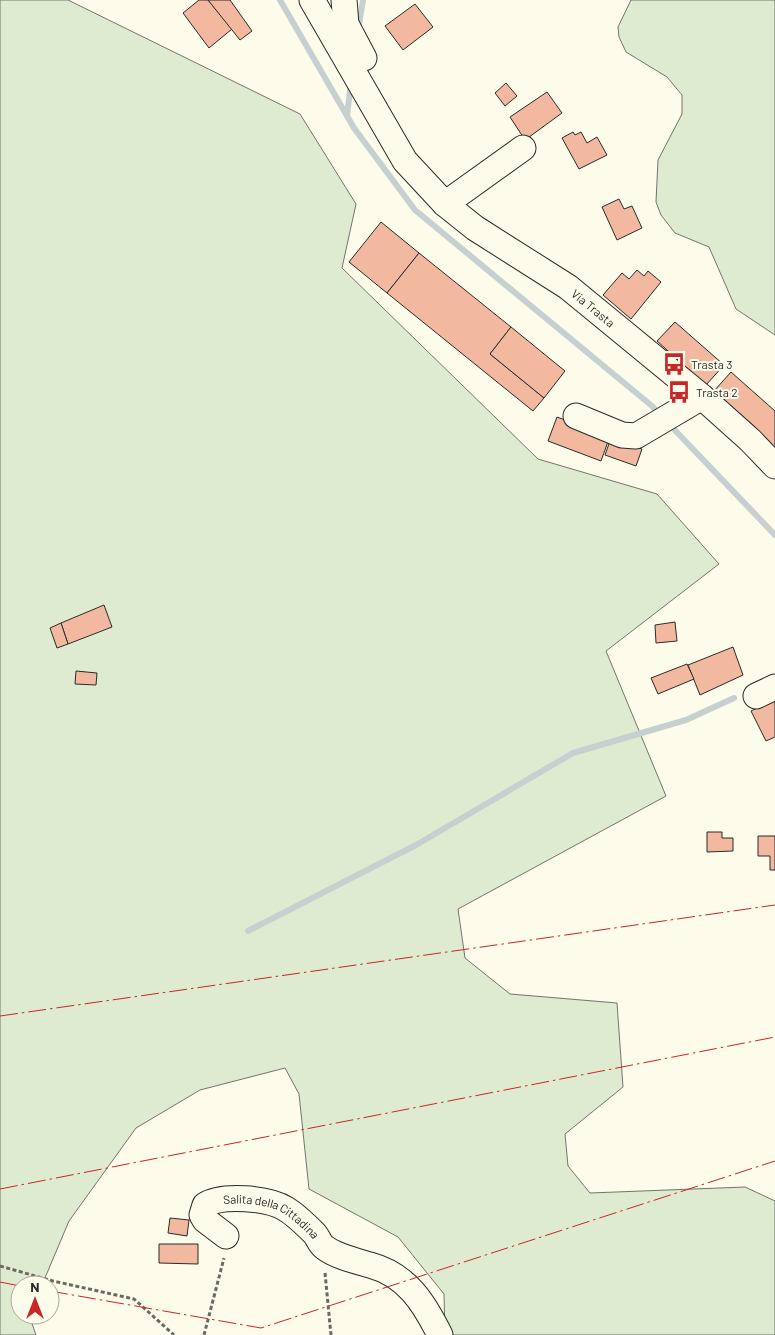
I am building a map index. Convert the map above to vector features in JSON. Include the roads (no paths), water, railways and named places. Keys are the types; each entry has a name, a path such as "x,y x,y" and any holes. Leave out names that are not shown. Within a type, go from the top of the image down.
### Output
{"street":[{"name":"Via Trasta","path":"312,0 406,161 445,204 475,228 568,287 698,399 750,440 775,466"},
{"path":"344,0 346,24 403,132 406,161"},
{"path":"445,204 523,148"},
{"path":"576,416 622,435 636,436 698,399"},
{"name":"Salita della Cittadina","path":"226,1236 205,1220 202,1215 205,1205 210,1202 220,1200 256,1200 286,1208 316,1235 324,1246 345,1257 378,1267 402,1281 420,1299 440,1335"}],"waterway":[{"path":"280,0 354,128 415,210 652,406 661,416"},
{"path":"358,31 363,0"},
{"path":"347,115 351,83"},
{"path":"668,423 775,535"},
{"path":"248,931 416,845 573,753 686,720 734,698"}],"place":[{"name":"Trasta 3","path":"674,364"},
{"name":"Trasta 2","path":"679,392"}]}
